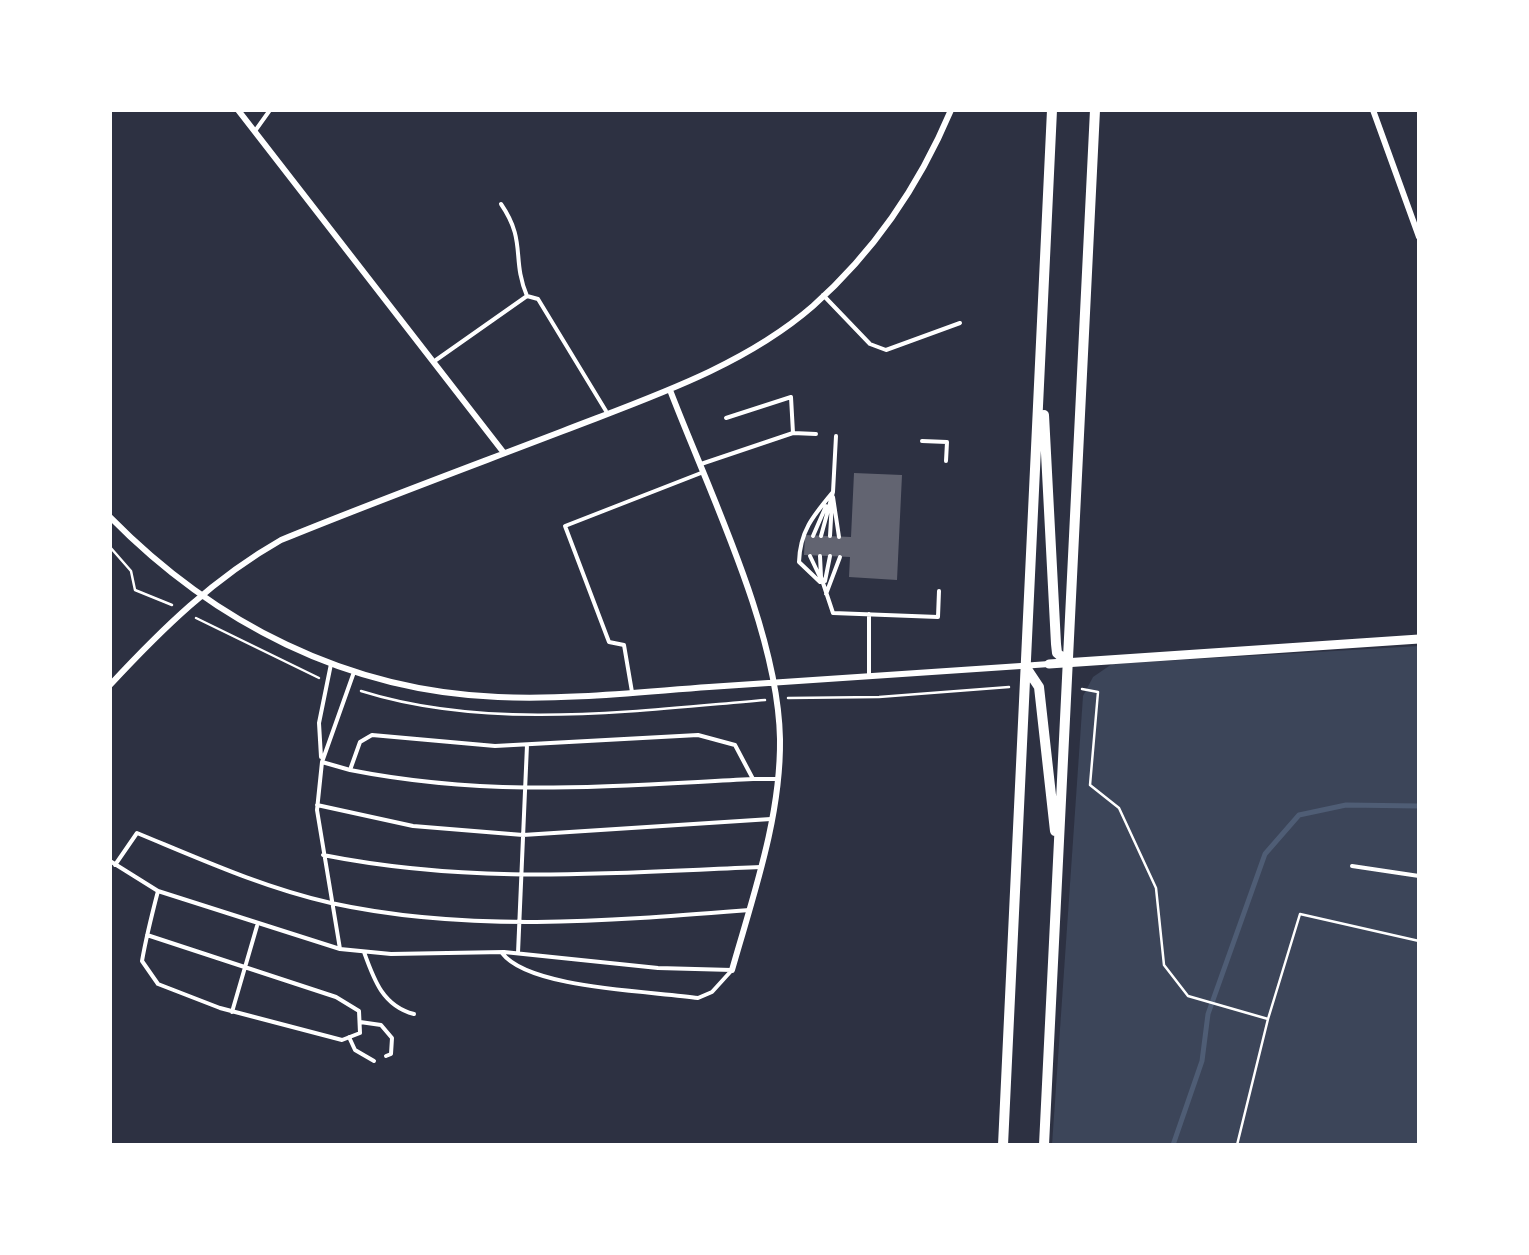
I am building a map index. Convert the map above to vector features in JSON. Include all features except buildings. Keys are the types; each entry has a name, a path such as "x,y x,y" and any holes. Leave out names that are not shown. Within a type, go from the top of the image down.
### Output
{"main road":[{"path":"1004,1145 1052,110"},
{"path":"1044,1145 1095,110"},
{"path":"1041,354 1056,644 1057,653 1069,663"},
{"path":"1025,666 1039,687 1058,867"}],"street":[{"path":"238,110 436,360 504,454"},
{"path":"110,685 234,567 280,540 670,390 734,358 824,296 901,209 930,160 951,110"},
{"path":"1373,110 1419,237"},
{"path":"670,390 772,661 780,739 778,779 761,867 732,970"},
{"path":"110,517 200,596 269,638 354,672 442,692 496,697 632,692 1419,639"}],"lane":[{"path":"255,131 270,110"},
{"path":"501,204 516,226 521,249 518,274 527,296"},
{"path":"436,360 527,296"},
{"path":"527,296 538,299 608,414"},
{"path":"824,296 870,344 886,350 960,323"},
{"path":"726,418 791,397 793,433"},
{"path":"632,692 624,645 609,642 565,526 793,433 816,434"},
{"path":"830,536 836,436"},
{"path":"922,440 947,442 946,461"},
{"path":"813,536 832,492"},
{"path":"821,536 832,492"},
{"path":"832,492 840,537"},
{"path":"824,586 799,562 800,546 805,525 832,492"},
{"path":"810,556 824,586"},
{"path":"820,556 833,613 938,617 939,592"},
{"path":"824,586 830,556"},
{"path":"826,594 840,557"},
{"path":"868,676 869,614"},
{"path":"331,664 319,723 322,762 317,805 340,949"},
{"path":"322,762 354,672"},
{"path":"350,770 360,742 372,735 528,745 698,736 727,740 736,746 753,779"},
{"path":"518,953 528,745"},
{"path":"322,762 428,786 526,791 778,779"},
{"path":"317,805 413,826 524,834 771,818"},
{"path":"732,970 658,968 501,952 340,949 257,926 158,891 112,863 137,834 222,868 330,903 418,916 520,923 749,910"},
{"path":"323,855 446,875 522,877 761,867"},
{"path":"1352,866 1419,876"},
{"path":"147,935 336,997 359,1012 360,1033 342,1040 232,1012 158,984 142,962 147,935 158,891"},
{"path":"232,1012 257,926"},
{"path":"364,952 380,992 398,1010 414,1014"},
{"path":"501,952 510,963 541,978 698,998 712,992 732,970"},
{"path":"360,1022 381,1026 392,1038 391,1054 386,1056"},
{"path":"349,1037 355,1050 374,1061"}],"path":[{"path":"110,547 131,570 135,590 170,604"},
{"path":"1067,688 1098,692 1090,785 1120,808 1156,888 1164,964 1188,996 1268,1019"},
{"path":"1237,1145 1268,1019 1300,914 1419,942"}],"shaded area":[{"path":"1419,646 1419,1145 1052,1145 1083,696 1093,677 1112,664"}],"waterway":[{"path":"1173,1145 1202,1061 1208,1014 1265,854 1299,815 1346,805 1419,806"}]}
